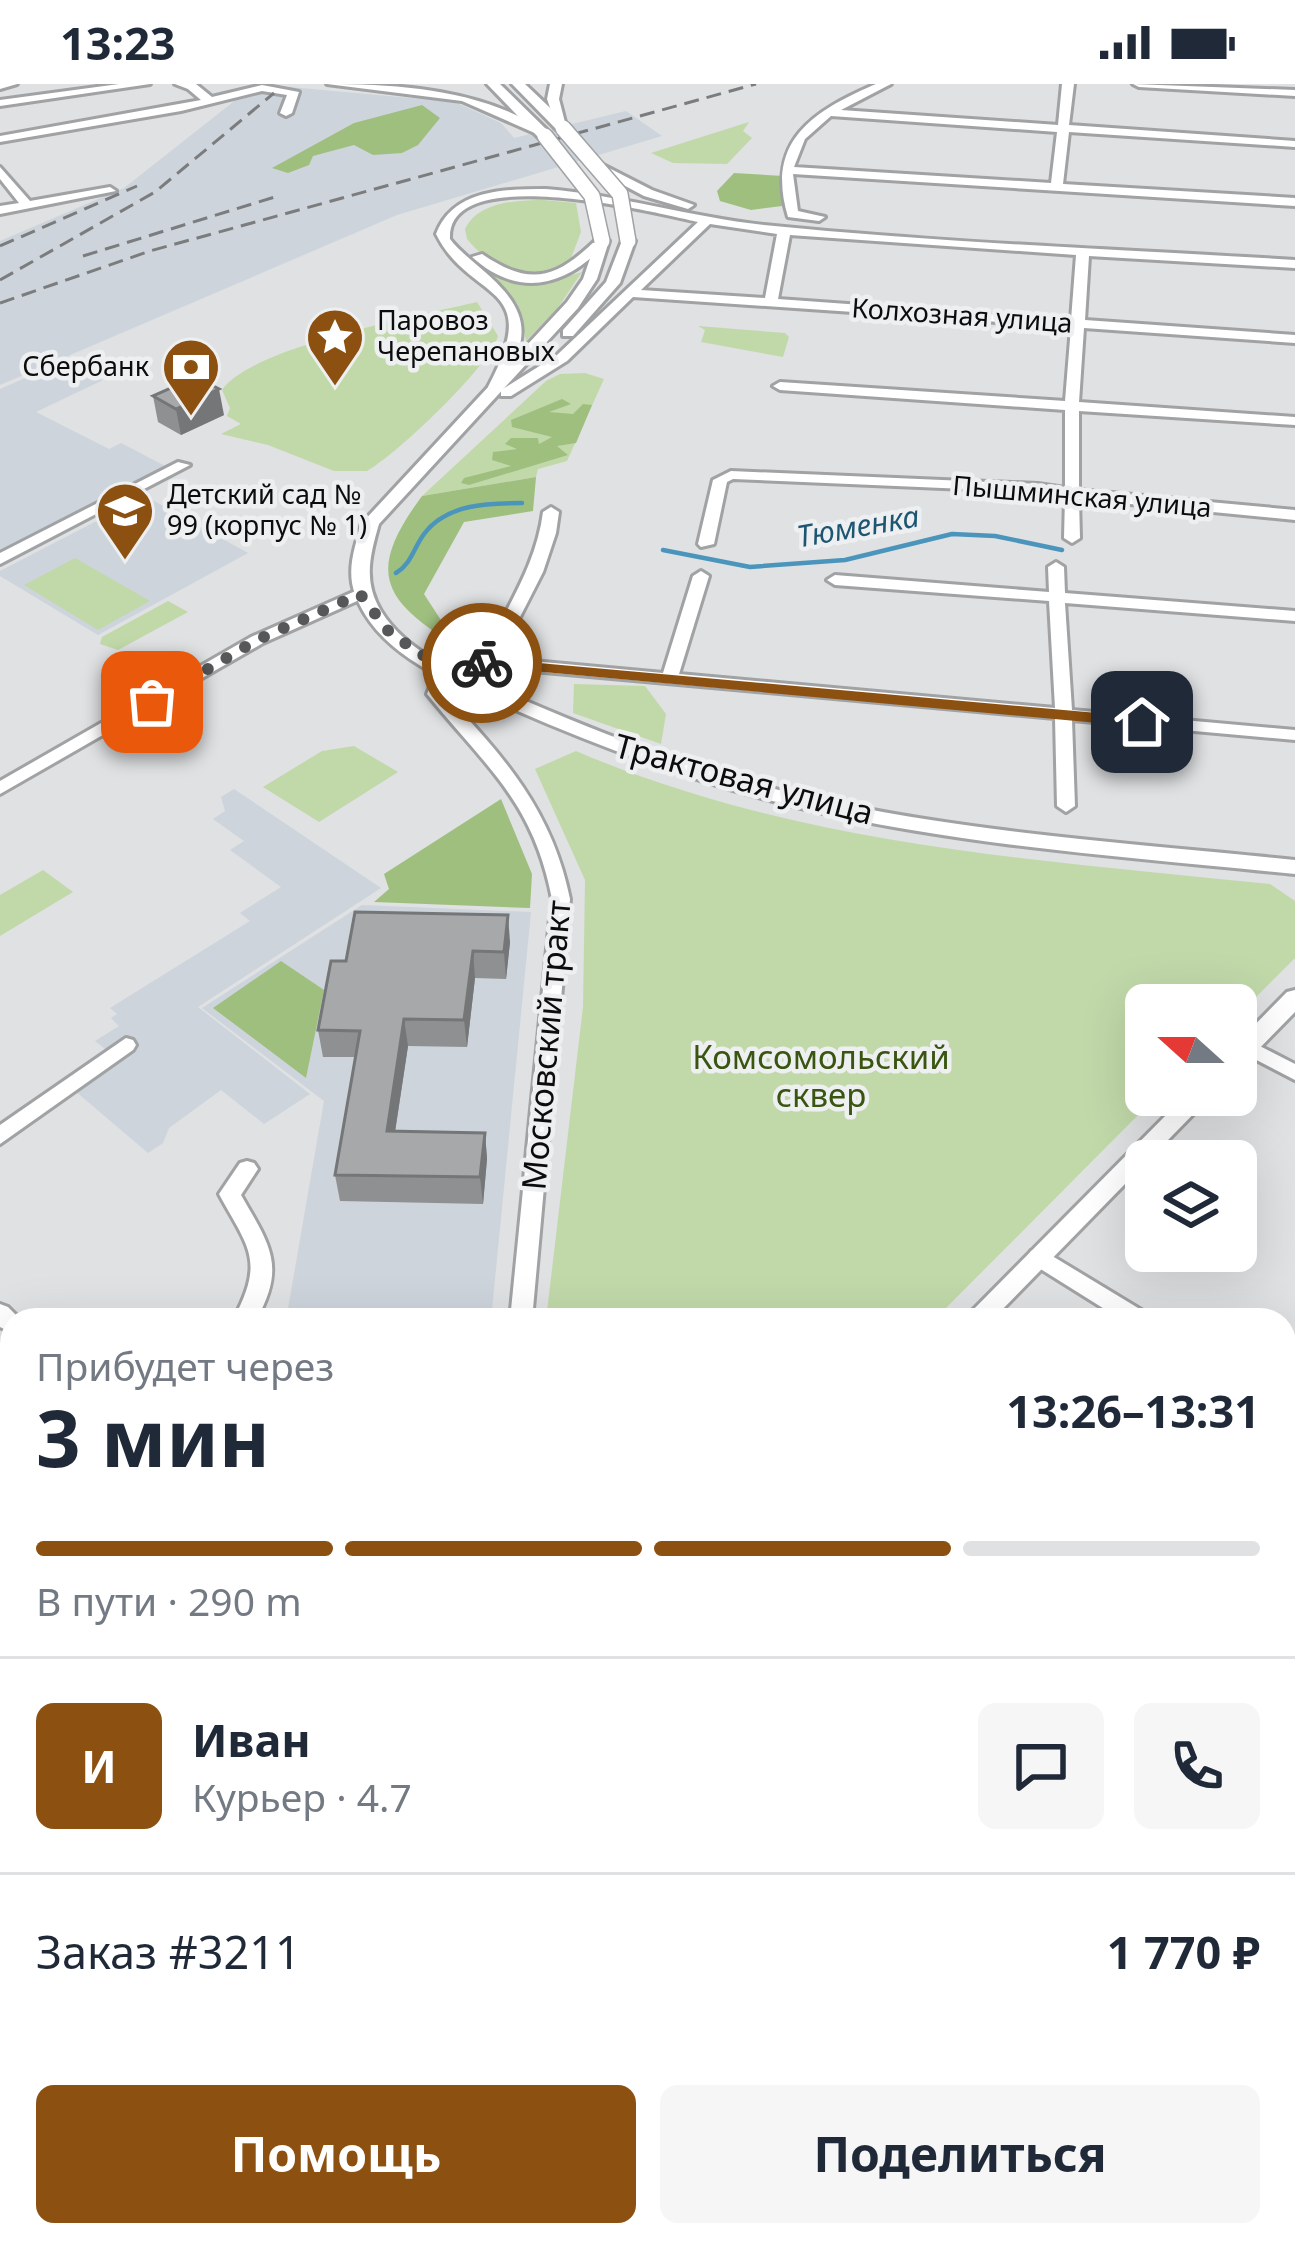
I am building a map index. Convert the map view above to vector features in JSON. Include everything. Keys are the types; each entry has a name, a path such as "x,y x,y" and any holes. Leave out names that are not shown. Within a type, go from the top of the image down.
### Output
{"main road":[{"path":"493,84 591,191 600,210 602,241 590,279 573,304 500,390"},
{"path":"360,594 358,559 371,523 453,434 602,297 617,275 628,241 625,206 601,168 518,84"},
{"name":"Трактовая улица","path":"360,594 390,633 444,669 614,745 797,800 961,830 1295,870"},
{"path":"1257,1037 1295,998"},
{"path":"988,1308 1179,1116"}],"street":[{"path":"0,86 11,84"},
{"path":"0,103 144,84"},
{"path":"181,84 192,86 211,102"},
{"path":"333,84 464,98 541,132"},
{"path":"556,84 553,98 562,128"},
{"path":"819,217 792,214 787,170 796,140 832,113 886,84"},
{"path":"1057,187 1068,84"},
{"path":"1138,84 1295,92"},
{"path":"0,139 211,102 262,88 291,91 286,113"},
{"path":"29,98 53,131"},
{"path":"832,113 1295,144"},
{"path":"601,168 667,200 767,220 1058,248"},
{"path":"787,170 1295,202"},
{"path":"0,171 27,205"},
{"path":"0,210 110,191"},
{"path":"500,390 519,340 516,315 502,293 446,244 443,228 460,209 494,196 530,192 784,231 1295,264"},
{"path":"568,197 490,203 461,220 457,234 490,267 532,280 572,270 602,241"},
{"path":"500,390 562,358 706,221"},
{"path":"771,303 784,231"},
{"path":"1072,538 1072,405 1083,250"},
{"name":"Колхозная улица","path":"630,293 1295,339"},
{"path":"780,386 1295,421"},
{"path":"0,559 183,465"},
{"name":"Пышминская улица","path":"706,544 725,476 1038,488 1295,514"},
{"path":"489,662 519,611 550,541 550,512"},
{"path":"1056,567 1067,716 1066,806"},
{"path":"669,680 701,576"},
{"path":"835,580 1295,616"},
{"path":"0,788 257,640 360,594"},
{"path":"444,669 489,662 1295,735"},
{"name":"Московский тракт","path":"444,669 435,694 495,758 529,803 548,840 559,885 555,997 522,1308"},
{"path":"0,1136 126,1045"},
{"path":"1257,1059 1295,1073"},
{"path":"247,1169 230,1194 267,1263 262,1294 252,1308"},
{"path":"1039,1257 1121,1308"}],"shaded area":[{"path":"256,84 455,102 501,123 514,138 626,111 662,136 397,215 0,385 0,241 124,188"},
{"path":"69,359 102,377 101,381 36,412 109,449 121,443 167,467 0,552 0,389"},
{"name":"Детский сад № 99 (корпус № 1)","path":"145,496 248,553 98,635 0,576 0,571"},
{"path":"234,789 381,888 198,1007 310,1094 264,1124 221,1090 169,1128 163,1143 148,1153 74,1090 118,1059 95,1041 119,1026 110,1008 250,921 240,913 281,887 230,850 244,841 213,819 225,811 221,797"},
{"path":"362,905 531,912 492,1308 288,1308 324,1101 202,1008"}],"green space":[{"path":"422,105 440,118 418,145 402,153 373,155 354,145 313,156 309,165 288,173 272,168 354,123"},
{"path":"749,122 743,131 752,138 727,164 673,163 651,153"},
{"path":"734,173 783,176 782,206 751,210 720,201 717,191"},
{"path":"544,200 576,203 581,232 568,266 540,273 513,270 489,259 467,239 465,229 471,220 488,208"},
{"path":"582,272 557,309 526,341 518,305 491,275 541,284"},
{"path":"477,302 498,336 491,350 440,409 367,471 334,471 268,445 221,434 241,424 227,416 230,408 222,390 239,374 266,360 380,324"},
{"path":"698,326 789,337 783,357 701,342 705,330"},
{"path":"585,373 604,379 567,461 538,469 536,477 422,496 546,381 560,374"},
{"path":"562,399 571,404 549,412 573,414 583,404 592,405 576,443 557,446 568,455 469,485 461,483 464,478 511,466 492,460 493,452 517,449 505,444 511,438 538,438 539,444 552,437 512,427 511,420"},
{"path":"536,477 533,511 464,522 424,594 459,648 398,599 388,565 393,545 422,496"},
{"path":"75,558 150,601 98,630 24,585"},
{"path":"168,601 188,612 118,650 100,644 102,637"},
{"path":"574,684 645,686 666,714 661,744 573,713"},
{"path":"354,746 398,772 319,822 263,787 322,751"},
{"name":"Комсомольский сквер","path":"576,751 659,783 830,828 1005,856 1270,884 1295,901 1295,958 1257,996 1257,984 1125,984 1125,1116 1137,1116 946,1308 547,1308 583,1007 585,880 535,769"},
{"path":"501,799 532,874 530,908 374,902 389,889 384,874"},
{"path":"43,870 73,892 0,936 0,895"},
{"path":"281,961 324,990 306,1078 213,1008"}],"building":[{"path":"196,377 219,389 176,409 153,396"},
{"path":"355,912 508,915 504,952 473,951 464,1020 404,1019 387,1131 485,1133 480,1177 335,1175 360,1031 318,1030 331,961 346,961"}],"waterway":[{"name":"Тюменка","path":"396,573 424,534 444,516 482,505 522,503"},
{"name":"Тюменка","path":"663,550 750,567 845,560 952,534 995,536 1062,550"}],"railway":[{"path":"0,303 150,251 756,84"},
{"path":"0,280 155,192 274,93"},
{"path":"0,246 137,186"},
{"path":"83,256 278,196"}],"way so far":[{"path":"152,702 257,640 360,594 390,633 444,669 482,663"}],"place":[{"name":"Паровоз Черепановых","path":"335,388"},
{"name":"Сбербанк","path":"191,418"},
{"name":"Детский сад № 99 (корпус № 1)","path":"125,562"}],"route":[{"path":"482,663 1142,722"}]}
